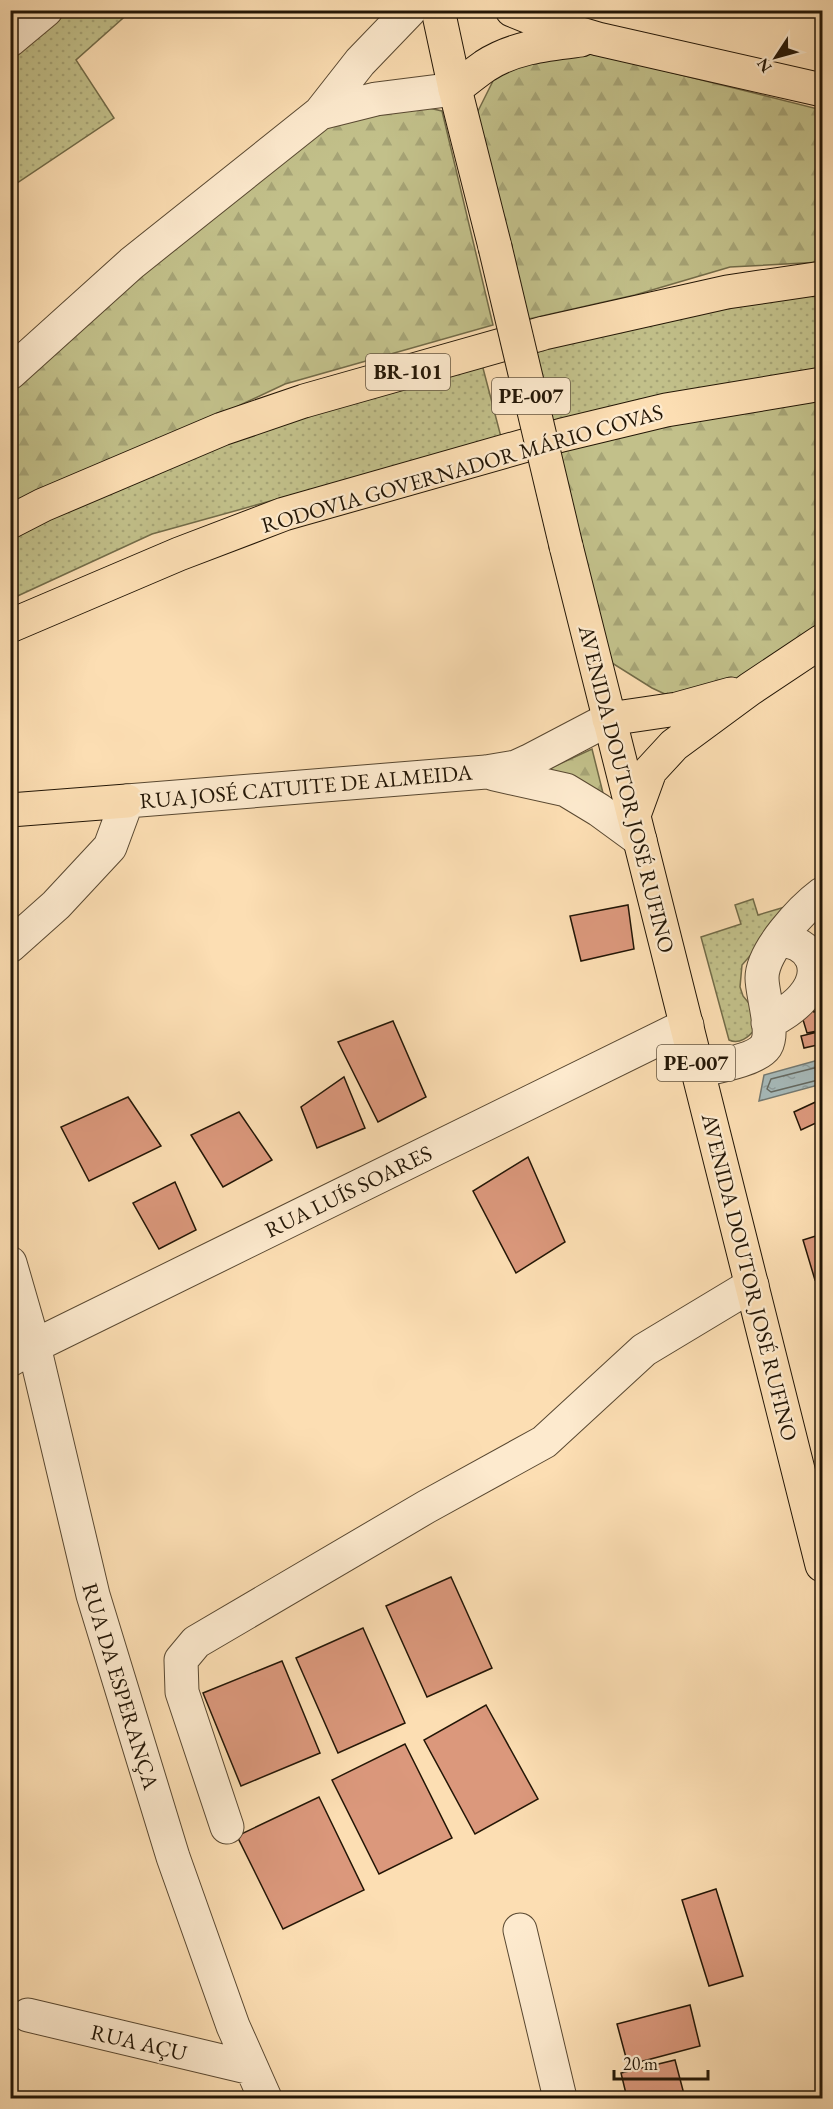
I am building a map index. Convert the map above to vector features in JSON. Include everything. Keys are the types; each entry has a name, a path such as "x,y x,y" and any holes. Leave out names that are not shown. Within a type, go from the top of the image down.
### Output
{"main road":[{"name":"AVENIDA DOUTOR JOSÉ RUFINO","path":"438,10 454,89 495,247 609,719 822,1565"},
{"path":"512,10 544,23 598,39 822,90"},
{"path":"454,89 487,65 525,48 598,39"},
{"name":"BR-101","path":"10,522 43,505 222,429 304,401 544,333 727,292 822,278"},
{"name":"RODOVIA GOVERNADOR MÁRIO COVAS","path":"10,626 179,554 284,514 585,429 666,410 822,384"},
{"path":"637,828 650,771 674,745 750,689 822,641"},
{"path":"609,719 677,709 750,689"},
{"path":"10,810 127,801"}],"street":[{"path":"10,40 46,10"},
{"path":"10,373 132,263 320,113 360,62 410,10"},
{"path":"320,113 376,99 454,89"},
{"name":"RUA JOSÉ CATUITE DE ALMEIDA","path":"127,801 486,772 529,761 609,719"},
{"name":"RUA JOSÉ CATUITE DE ALMEIDA","path":"486,772 566,790 599,810 637,828"},
{"path":"10,946 56,905 111,848 127,801"},
{"path":"698,1071 754,1056 766,1046 770,1037 763,989 763,968 770,952 779,940 809,904 822,894"},
{"path":"768,1023 803,997 814,974 814,965 804,947 794,942 779,940"},
{"name":"RUA LUÍS SOARES","path":"22,1353 687,1025"},
{"name":"RUA DA ESPERANÇA","path":"10,1263 22,1353 173,1857 233,2026 265,2098"},
{"path":"226,1827 182,1692 181,1660 196,1642 426,1507 544,1442 644,1350 752,1284"},
{"path":"520,1930 560,2098"},
{"name":"RUA AÇU","path":"28,2015 251,2068"}],"green space":[{"path":"61,11 131,11 76,60 114,118 11,187 10,52"},
{"path":"585,51 822,110 822,262 730,267 635,295 520,321 474,119 495,77 519,60"},
{"path":"407,103 442,111 493,325 285,384 11,513 10,382 249,168 365,105"},
{"path":"822,281 822,378 549,424 530,335"},
{"path":"478,349 501,437 152,534 11,599 10,538 292,407"},
{"path":"822,398 822,628 761,668 684,703 652,688 612,663 553,442"},
{"path":"592,749 604,797 540,773"},
{"path":"753,899 758,915 795,904 742,965 740,987 743,996 752,1007 755,1029 750,1035 736,1042 729,1040 701,937 741,924 735,905"}],"water":[{"path":"822,1059 822,1084 759,1101 764,1075"}],"building":[{"path":"628,905 634,949 581,961 570,916"},
{"path":"812,1005 814,1012 818,1010 822,1030 807,1033 801,1013"},
{"path":"393,1021 426,1097 378,1122 338,1042"},
{"path":"822,1031 822,1044 804,1048 801,1036"},
{"path":"344,1077 365,1128 317,1148 301,1107"},
{"path":"128,1097 161,1146 89,1181 61,1127"},
{"path":"822,1099 822,1127 820,1121 801,1130 794,1112"},
{"path":"239,1112 272,1160 223,1187 191,1135"},
{"path":"528,1157 565,1242 516,1273 473,1191"},
{"path":"175,1182 196,1230 159,1249 133,1203"},
{"path":"822,1234 822,1278 815,1280 803,1240"},
{"path":"451,1577 492,1668 427,1697 386,1606"},
{"path":"363,1628 405,1723 338,1753 296,1658"},
{"path":"282,1661 320,1753 241,1786 203,1693"},
{"path":"486,1705 538,1799 475,1834 424,1740"},
{"path":"405,1744 452,1838 379,1874 332,1780"},
{"path":"319,1797 364,1890 283,1929 237,1836"},
{"path":"716,1889 743,1976 709,1986 682,1900"},
{"path":"690,2005 700,2046 628,2065 617,2024"},
{"path":"675,2060 685,2098 627,2098 621,2073"}]}
